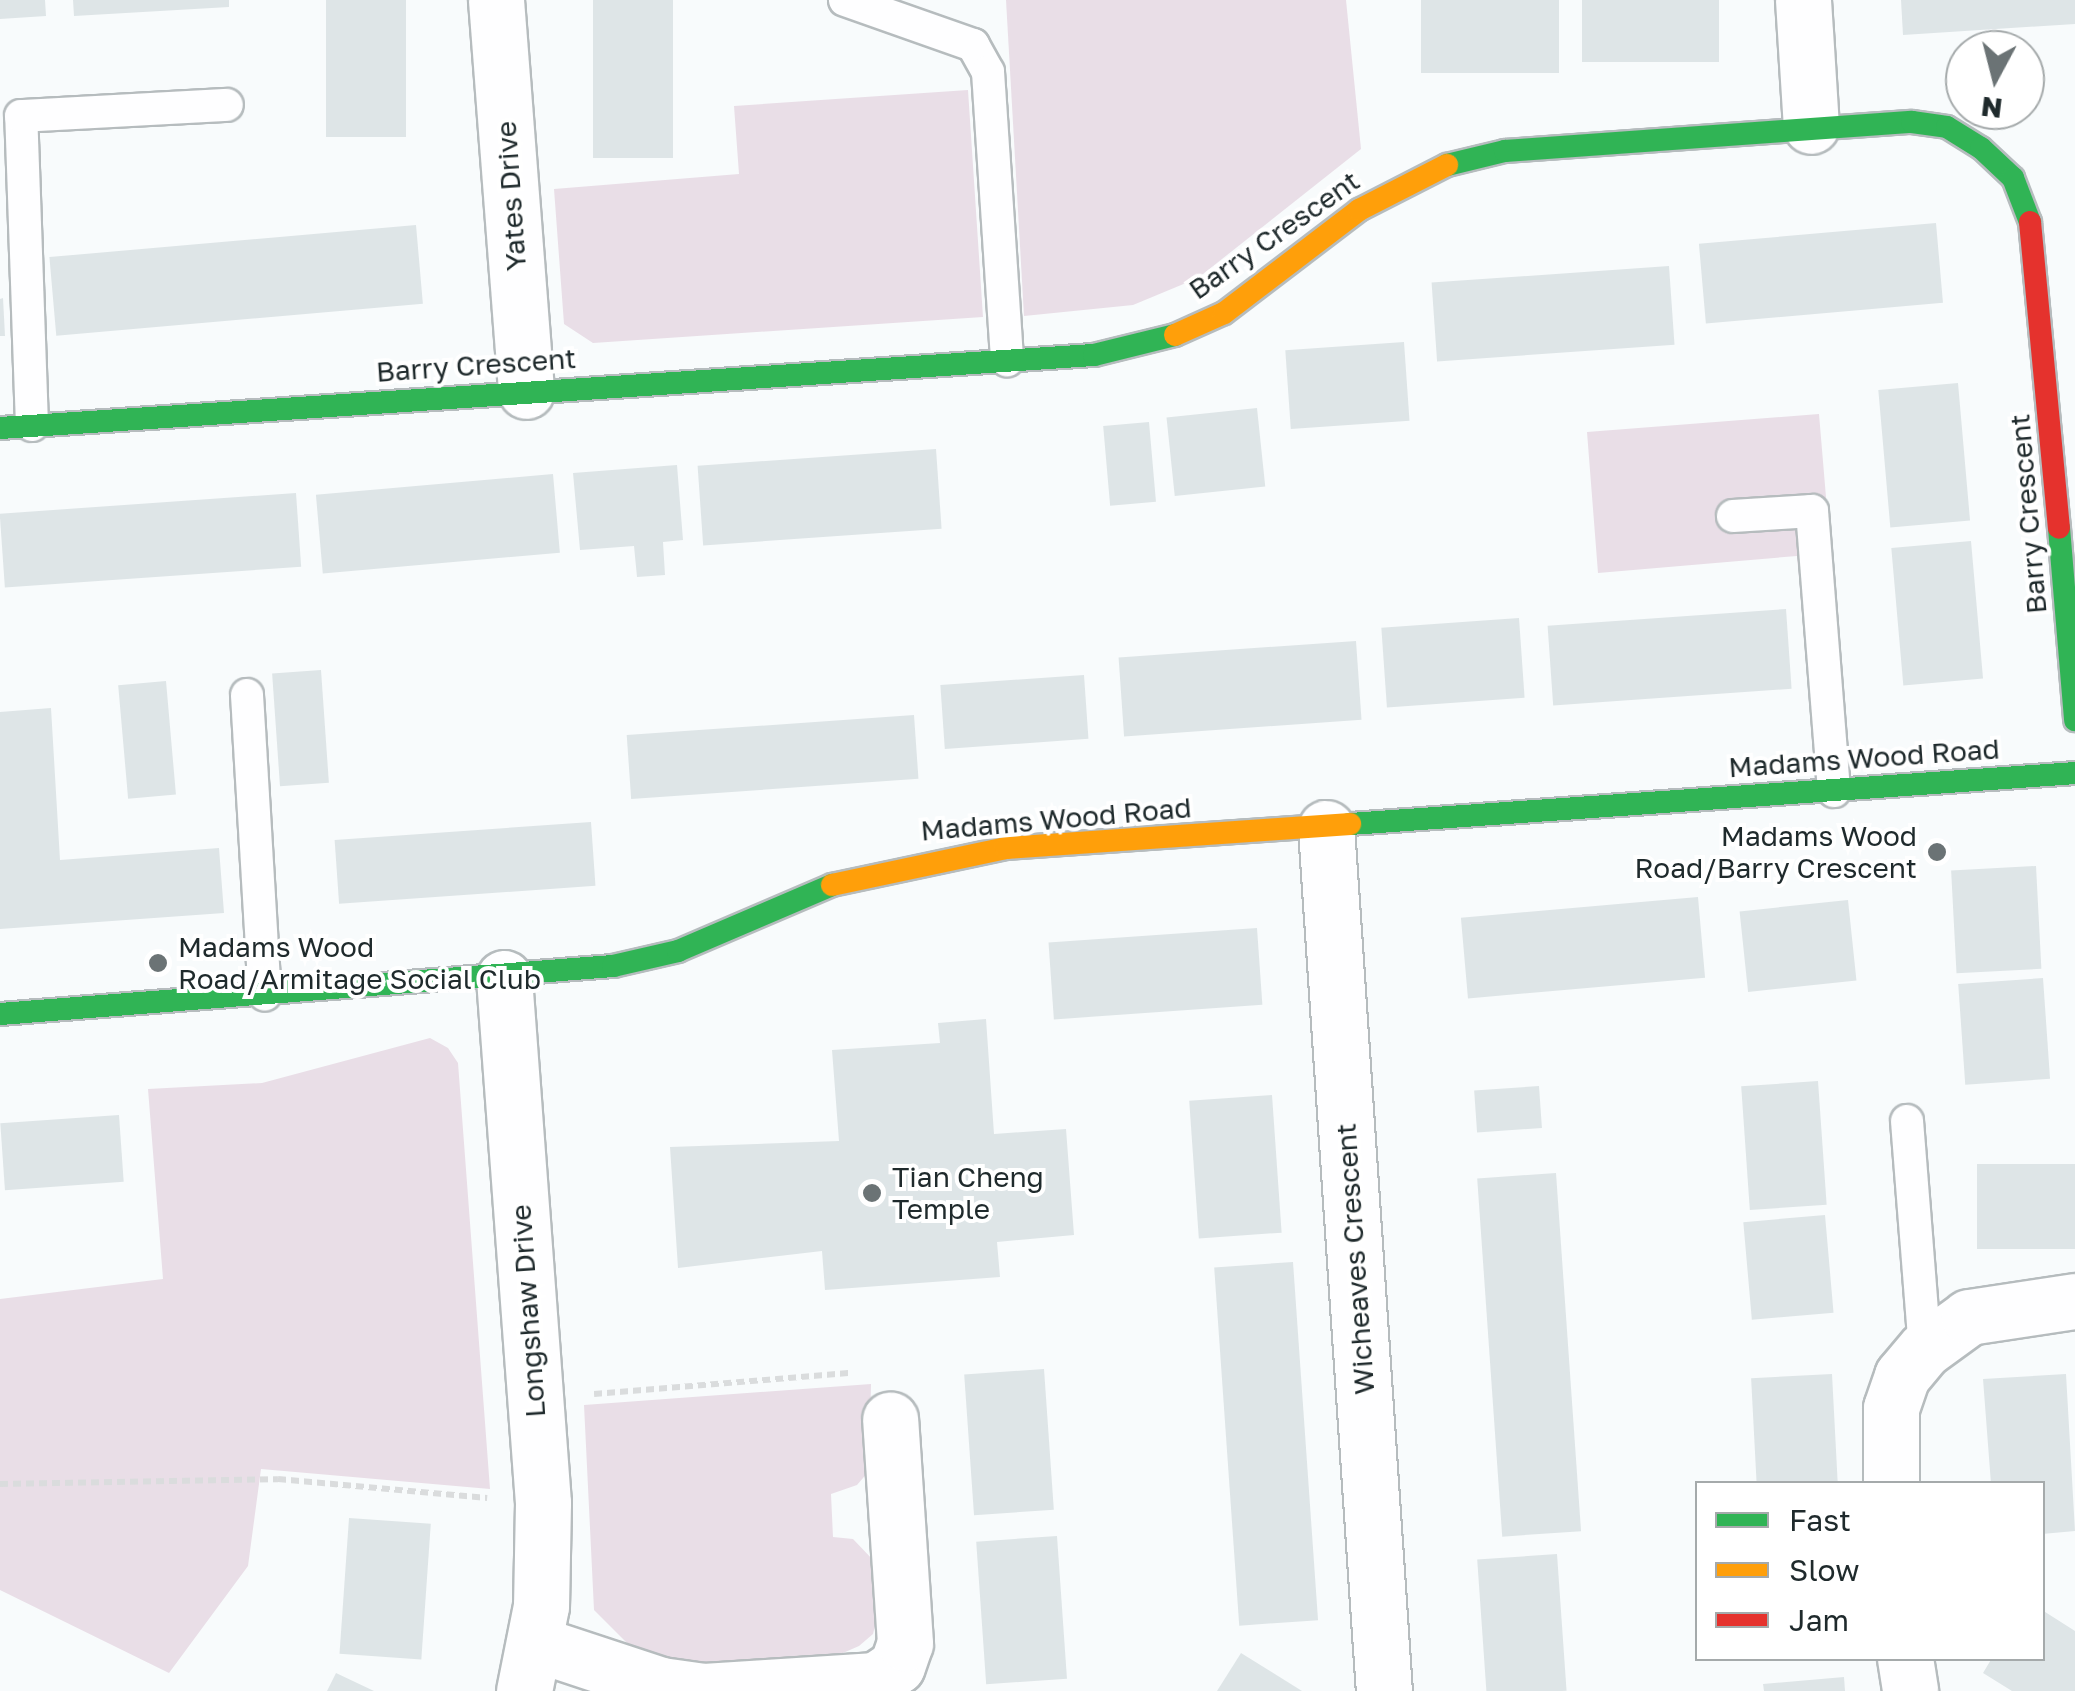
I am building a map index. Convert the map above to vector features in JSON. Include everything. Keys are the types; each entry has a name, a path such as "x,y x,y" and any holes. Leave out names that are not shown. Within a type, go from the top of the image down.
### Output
{"street":[{"name":"Yates Drive","path":"496,0 526,392"},
{"path":"1803,0 1811,126"},
{"name":"Barry Crescent","path":"16,426 1094,356 1165,339 1224,313 1360,210 1427,170 1505,151 1811,126 1947,127 2014,178 2034,231 2075,720"},
{"name":"Madams Wood Road","path":"0,1014 504,978 678,952 849,878 925,858 2075,773"},
{"name":"Wicheaves Crescent","path":"1326,828 1384,1691"},
{"name":"Longshaw Drive","path":"504,978 542,1503 531,1668 704,1691 876,1680 897,1666 905,1643 875,1514 890,1420"},
{"path":"1891,1481 1892,1408 1902,1376 1925,1349 1969,1317 2075,1302"},
{"path":"1905,1661 1910,1691"}],"lane":[{"path":"844,0 973,45 988,72 1007,360"},
{"path":"16,426 21,116 227,105"},
{"path":"1734,516 1812,511 1834,790"},
{"path":"248,695 265,994"},
{"path":"1907,1121 1925,1349"}],"path":[{"path":"535,1398 887,1370 890,1420"},
{"path":"0,1484 278,1479 542,1503"}],"shaded area":[{"path":"1006,0 1346,0 1361,149 1198,278 1133,305 1024,316"},
{"path":"968,90 983,317 593,343 564,324 554,189 739,174 734,106"},
{"path":"1819,414 1842,687 1809,691 1797,556 1598,573 1587,432"},
{"path":"430,1038 448,1048 458,1063 490,1489 261,1469 248,1566 169,1673 0,1590 0,1299 163,1279 148,1089 262,1083"},
{"path":"871,1384 869,1471 857,1485 831,1494 833,1537 853,1539 875,1562 878,1614 873,1634 859,1646 836,1656 694,1667 630,1646 594,1610 584,1405"}],"building":[{"path":"0,0 45,0 46,16 0,19"},
{"path":"73,0 229,0 229,7 74,16"},
{"path":"326,0 406,0 406,137 326,137"},
{"path":"593,0 673,0 673,158 593,158"},
{"path":"1421,0 1559,0 1559,73 1421,73"},
{"path":"1582,0 1719,0 1719,62 1582,62"},
{"path":"1901,0 2075,0 2075,24 1903,35"},
{"path":"1936,223 1943,303 1706,323 1699,244"},
{"path":"416,225 423,304 56,336 49,257"},
{"path":"1669,266 1675,345 1437,361 1432,283"},
{"path":"3,298 5,336 0,336 0,299"},
{"path":"1404,342 1410,421 1291,429 1285,350"},
{"path":"1958,383 1970,520 1890,527 1878,390"},
{"path":"1257,408 1265,487 1175,496 1166,418"},
{"path":"1149,422 1156,502 1110,506 1103,426"},
{"path":"936,449 942,529 703,545 698,466"},
{"path":"677,465 683,540 663,542 665,575 637,577 634,546 580,550 573,473"},
{"path":"553,474 560,553 323,573 316,495"},
{"path":"296,493 301,567 5,588 0,514"},
{"path":"1971,541 1983,678 1903,685 1891,548"},
{"path":"1786,609 1792,689 1553,705 1548,626"},
{"path":"1519,618 1525,698 1387,707 1381,628"},
{"path":"1356,641 1362,720 1124,736 1119,658"},
{"path":"321,670 329,783 280,786 272,673"},
{"path":"1084,675 1088,739 945,749 940,685"},
{"path":"166,681 176,795 128,799 118,685"},
{"path":"51,708 60,860 219,848 224,913 0,929 0,712"},
{"path":"914,715 918,779 631,799 627,735"},
{"path":"591,822 595,886 339,904 335,840"},
{"path":"2036,866 2041,969 1957,973 1951,870"},
{"path":"1698,897 1705,978 1468,998 1461,918"},
{"path":"1848,900 1856,981 1748,992 1740,911"},
{"path":"1257,928 1262,1005 1054,1019 1049,943"},
{"path":"2043,978 2050,1079 1965,1085 1958,984"},
{"name":"Tian Cheng Temple","path":"986,1019 994,1134 1066,1129 1074,1235 997,1242 1000,1277 825,1290 822,1251 678,1268 670,1147 839,1141 832,1050 940,1043 938,1023"},
{"path":"1818,1081 1827,1205 1750,1210 1741,1086"},
{"path":"1539,1086 1542,1128 1477,1132 1474,1091"},
{"path":"1272,1095 1282,1233 1199,1238 1189,1101"},
{"path":"119,1115 124,1182 5,1190 0,1123"},
{"path":"1977,1164 2075,1164 2075,1249 1977,1249"},
{"path":"1556,1173 1581,1531 1502,1537 1477,1179"},
{"path":"1825,1215 1834,1313 1752,1320 1743,1222"},
{"path":"1293,1262 1318,1620 1239,1626 1214,1268"},
{"path":"1044,1369 1054,1510 974,1515 964,1375"},
{"path":"1832,1374 1838,1481 1756,1481 1751,1378"},
{"path":"2066,1374 2075,1531 2045,1534 2045,1481 1991,1481 1983,1379"},
{"path":"349,1518 431,1524 421,1659 340,1654"},
{"path":"1057,1536 1067,1679 986,1684 976,1542"},
{"path":"1557,1554 1567,1691 1486,1691 1477,1560"},
{"path":"2045,1612 2075,1631 2075,1691 2012,1691 1983,1673 1990,1661 2045,1661"},
{"path":"1241,1653 1302,1691 1217,1691"},
{"path":"336,1673 374,1691 327,1691"},
{"path":"1844,1677 1845,1691 1764,1691 1763,1684"}],"traffic: fast":[{"path":"1447,165 1505,151 1912,122 1947,127 1981,148 2013,178 2030,222"},
{"path":"0,428 1094,355 1175,335"},
{"path":"2059,528 2075,720"},
{"path":"1350,824 2075,773"},
{"path":"0,1014 613,966 678,951 832,885"}],"traffic: slow":[{"path":"1175,335 1224,313 1359,210 1447,165"},
{"path":"832,885 1006,848 1350,824"}],"traffic: jam":[{"path":"2030,222 2059,528"}],"place":[{"name":"Madams Wood Road/Barry Crescent","path":"1937,852"},
{"name":"Madams Wood Road/Armitage Social Club","path":"158,963"},
{"name":"Tian Cheng Temple","path":"872,1193"}]}
